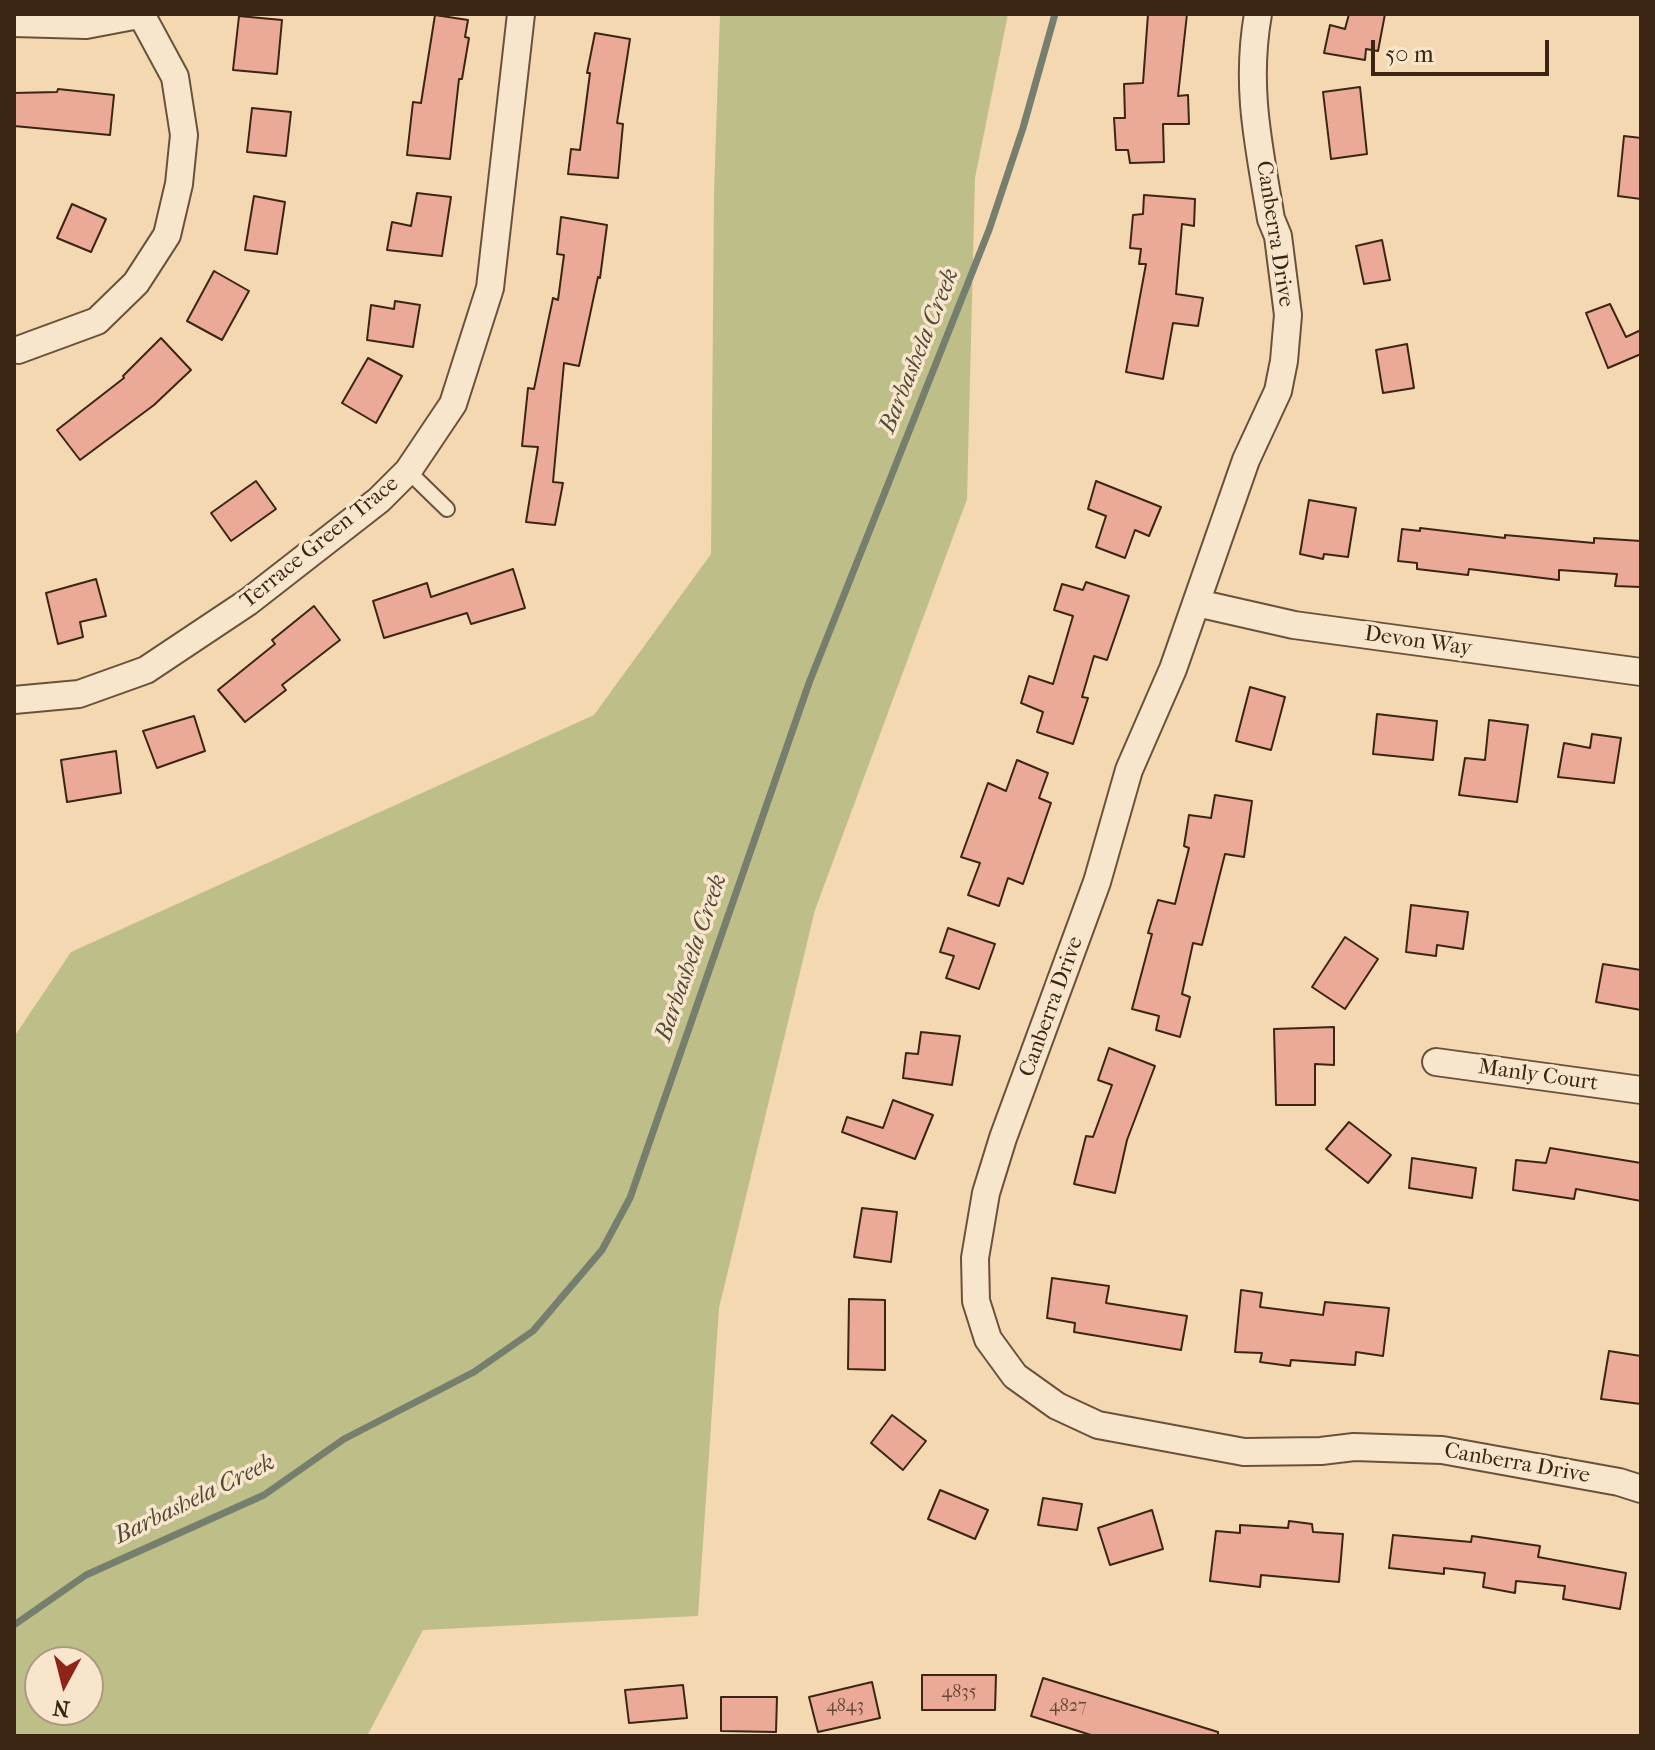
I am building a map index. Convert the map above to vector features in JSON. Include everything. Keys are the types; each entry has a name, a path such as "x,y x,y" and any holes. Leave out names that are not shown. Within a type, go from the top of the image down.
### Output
{"street":[{"name":"Terrace Green Trace","path":"14,700 79,694 146,670 248,602 379,500 408,471 453,404 490,288 521,14"},
{"name":"Canberra Drive","path":"1258,14 1253,45 1252,102 1271,219 1278,236 1288,315 1278,391 1246,460 1173,669 1129,770 1097,882 1003,1138 986,1193 975,1258 976,1301 988,1339 1015,1376 1057,1406 1098,1425 1244,1452 1321,1451 1354,1447 1442,1450 1619,1482 1641,1489"},
{"path":"14,23 86,25 143,15 175,77 184,135 179,184 167,235 136,283 97,321 18,350"},
{"name":"Devon Way","path":"1197,603 1294,625 1641,672"},
{"name":"Manly Court","path":"1436,1062 1641,1090"}],"lane":[{"path":"408,471 447,509"}],"green space":[{"path":"720,14 1008,14 975,178 967,499 815,910 719,1308 698,1616 423,1630 367,1736 14,1736 14,1037 71,952 594,715 711,554 714,193"}],"building":[{"path":"1148,14 1187,14 1178,96 1188,95 1189,124 1163,124 1164,162 1130,163 1128,150 1116,150 1114,118 1125,118 1124,84 1143,83"},
{"path":"1349,14 1385,14 1378,51 1366,49 1365,60 1324,53 1330,25 1345,29"},
{"path":"435,15 468,20 465,37 469,38 462,79 459,79 450,159 407,155 413,102 421,103"},
{"path":"239,16 282,20 277,74 233,70"},
{"path":"595,33 630,39 617,123 623,124 618,178 568,174 571,149 580,150 590,73 587,73"},
{"path":"1360,87 1367,154 1331,159 1323,92"},
{"path":"58,89 114,95 110,135 14,126 14,93 57,92"},
{"path":"252,108 291,112 286,156 247,152"},
{"path":"1624,136 1641,138 1641,199 1618,196"},
{"path":"417,193 451,197 442,256 387,250 392,222 411,226"},
{"path":"1144,195 1195,199 1194,226 1182,224 1176,294 1203,298 1198,326 1173,323 1163,379 1126,372 1146,264 1139,264 1141,249 1130,248 1133,215 1143,214"},
{"path":"254,196 285,202 277,254 245,250"},
{"path":"72,204 106,219 91,252 57,238"},
{"path":"561,217 607,225 600,278 579,366 564,363 553,482 563,483 555,525 526,522 538,447 522,446 528,388 534,389 553,298 558,300 564,255 557,254"},
{"path":"1382,240 1390,280 1364,284 1356,246"},
{"path":"214,271 249,291 222,340 187,321"},
{"path":"395,301 420,305 413,347 367,340 371,305 394,309"},
{"path":"1610,304 1626,337 1641,330 1641,354 1608,368 1586,313"},
{"path":"161,338 191,370 154,405 80,460 57,430 124,378"},
{"path":"1407,344 1414,388 1383,393 1376,350"},
{"path":"368,358 402,376 376,423 342,403"},
{"path":"256,481 276,509 231,541 211,513"},
{"path":"1096,481 1161,507 1149,536 1135,530 1125,558 1096,547 1106,516 1088,509"},
{"path":"1309,500 1356,508 1348,557 1324,554 1323,559 1300,554"},
{"path":"1420,528 1505,538 1505,535 1594,543 1594,538 1641,541 1641,587 1615,586 1617,574 1559,570 1559,580 1469,569 1468,575 1417,569 1417,563 1398,561 1402,529 1420,531"},
{"path":"513,569 525,608 471,624 467,613 384,638 373,601 427,583 431,597"},
{"path":"96,579 106,616 80,622 83,637 58,644 46,593"},
{"path":"1086,582 1129,596 1107,660 1094,656 1082,697 1088,698 1073,744 1037,732 1043,712 1021,703 1029,676 1053,684 1073,616 1054,610 1062,584 1083,590"},
{"path":"314,606 340,640 282,685 286,690 245,722 218,690 275,644 272,640"},
{"path":"1250,687 1285,697 1271,750 1236,741"},
{"path":"1377,714 1437,721 1433,760 1373,754"},
{"path":"194,716 205,751 157,768 143,731"},
{"path":"1489,720 1528,725 1517,802 1459,795 1465,758 1485,760"},
{"path":"1592,734 1621,738 1614,783 1558,777 1564,743 1590,748"},
{"path":"116,751 121,793 67,802 61,760"},
{"path":"1017,760 1048,773 1039,798 1051,803 1023,884 1008,878 999,906 968,895 980,863 961,857 988,783 1006,791"},
{"path":"1215,795 1252,801 1244,857 1225,854 1202,945 1193,943 1182,994 1190,997 1180,1037 1156,1030 1159,1016 1132,1009 1158,900 1175,904 1189,848 1184,846 1189,815 1211,818"},
{"path":"1411,905 1468,912 1463,949 1437,945 1436,956 1406,952"},
{"path":"948,928 995,944 979,989 946,978 954,956 940,952"},
{"path":"1345,937 1378,959 1345,1009 1312,987"},
{"path":"1603,964 1641,970 1641,1010 1596,1002"},
{"path":"1334,1027 1334,1065 1315,1064 1315,1105 1276,1105 1274,1029"},
{"path":"921,1032 960,1036 952,1085 903,1078 906,1053 918,1054"},
{"path":"1109,1048 1155,1066 1127,1140 1115,1193 1074,1184 1086,1136 1093,1137 1112,1085 1098,1080"},
{"path":"893,1100 933,1115 915,1159 842,1132 847,1117 883,1128"},
{"path":"1349,1122 1391,1155 1368,1183 1326,1149"},
{"path":"1550,1148 1641,1163 1641,1201 1576,1189 1574,1199 1513,1190 1516,1160 1546,1163"},
{"path":"1412,1158 1476,1168 1472,1198 1409,1188"},
{"path":"862,1208 897,1212 891,1262 854,1257"},
{"path":"1052,1278 1109,1286 1106,1303 1187,1316 1181,1350 1074,1332 1075,1323 1047,1318"},
{"path":"1241,1290 1262,1293 1260,1307 1323,1315 1325,1302 1389,1308 1383,1356 1356,1352 1355,1365 1291,1360 1290,1366 1260,1362 1262,1353 1235,1352"},
{"path":"849,1299 885,1300 885,1370 848,1369"},
{"path":"1609,1351 1641,1356 1641,1404 1601,1399"},
{"path":"892,1415 926,1441 903,1470 871,1443"},
{"path":"940,1490 988,1510 975,1539 928,1519"},
{"path":"1043,1498 1082,1504 1077,1530 1038,1525"},
{"path":"1152,1510 1163,1549 1110,1565 1098,1528"},
{"path":"1289,1521 1312,1524 1313,1532 1343,1534 1339,1582 1261,1575 1260,1587 1210,1581 1216,1531 1240,1533 1240,1525 1288,1528"},
{"path":"1393,1535 1471,1542 1472,1536 1540,1546 1538,1557 1626,1573 1620,1609 1563,1599 1565,1586 1516,1581 1515,1593 1483,1587 1485,1573 1444,1568 1444,1574 1389,1568"},
{"path":"922,1675 996,1675 995,1710 922,1710"},
{"path":"1043,1678 1218,1732 1218,1736 1094,1736 1031,1716"},
{"path":"872,1682 880,1718 818,1732 809,1697"},
{"path":"683,1685 687,1718 629,1723 625,1690"},
{"path":"721,1697 777,1697 776,1732 721,1731"}],"waterway":[{"name":"Barbashela Creek","path":"14,1625 86,1575 264,1495 344,1439 474,1372 533,1331 602,1250 630,1198 809,683 989,230 1023,128 1055,14"}]}
